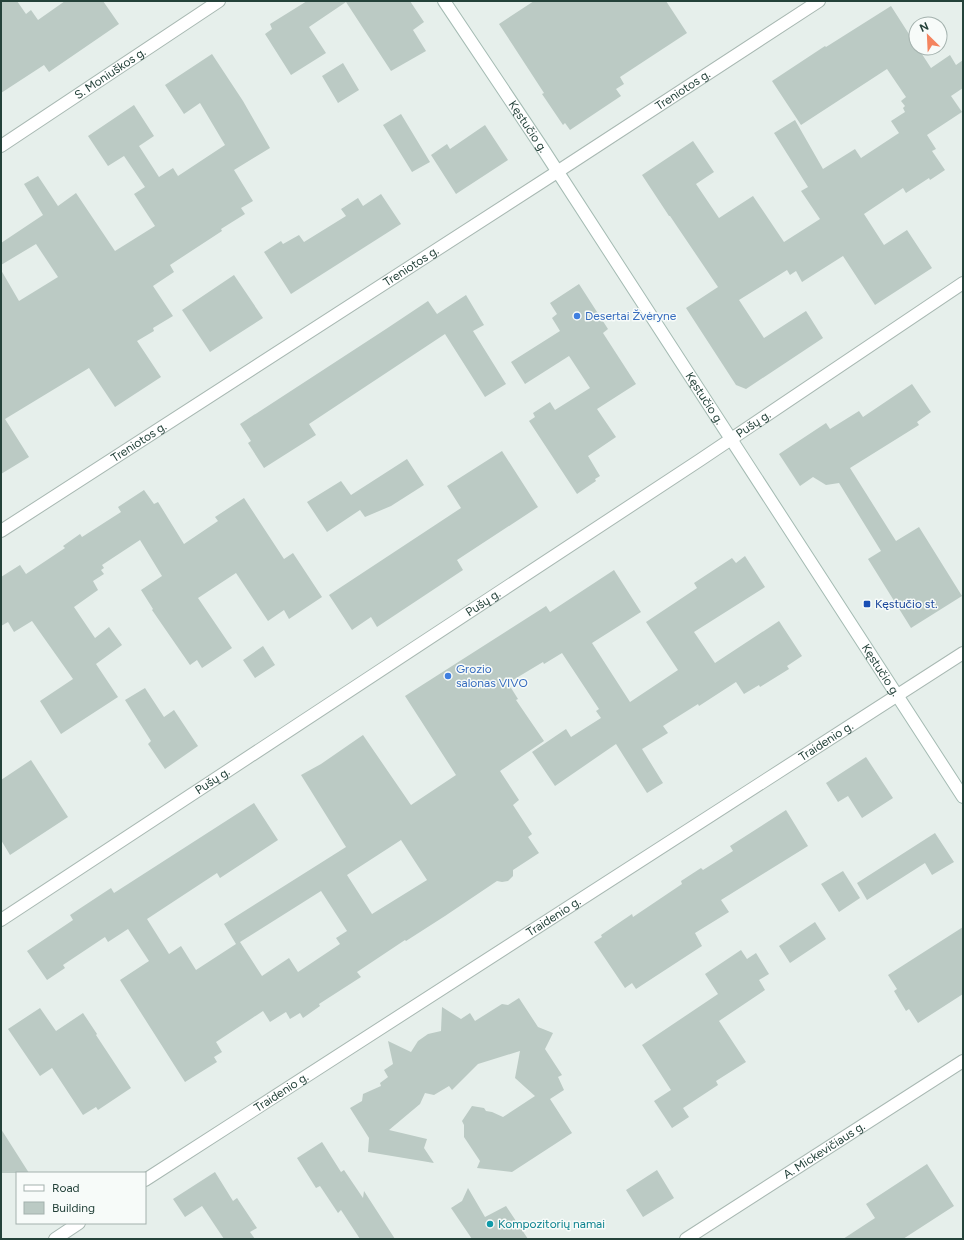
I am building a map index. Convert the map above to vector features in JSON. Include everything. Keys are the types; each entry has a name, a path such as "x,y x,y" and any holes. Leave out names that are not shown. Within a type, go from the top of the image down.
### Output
{"street":[{"name":"S. Moniuškos g.","path":"1,146 219,1"},
{"name":"Kęstučio g.","path":"444,1 557,172 896,697 963,797"},
{"name":"Treniotos g.","path":"1,531 819,1"},
{"name":"Pušų g.","path":"1,920 730,439 963,283"},
{"name":"Traidenio g.","path":"146,1179 963,653"},
{"name":"A. Mickevičiaus g.","path":"686,1239 963,1061"},
{"path":"55,1239 78,1224"}],"building":[{"path":"1,1 17,1 26,14 31,10 38,20 65,1 103,1 119,24 49,72 44,65 1,93"},
{"path":"307,1 410,1 424,22 413,30 426,51 391,71 346,2 309,27 326,53 291,75 265,34 272,29 270,24"},
{"path":"534,1 666,1 687,33 620,77 624,84 616,89 621,96 570,130 565,123 563,125 542,94 544,93 499,24"},
{"path":"891,6 908,33 908,56 923,56 931,68 950,55 956,65 963,60 963,88 951,96 962,112 927,135 936,149 932,151 945,170 930,180 929,178 906,193 903,188 864,214 884,245 907,230 932,268 875,305 843,256 802,282 796,271 790,275 787,270 739,300 764,338 806,311 823,338 746,389 736,385 686,308 718,287 642,175 693,141 714,172 696,184 719,218 753,196 784,242 820,219 801,191 808,187 774,133 795,120 823,169 855,149 861,158 899,133 891,121 905,112 903,108 905,106 901,101 906,97 887,69 801,125 772,81 825,46 826,47"},
{"path":"212,54 243,101 270,148 234,170 253,201 241,208 245,214 170,265 174,272 153,286 173,316 153,328 154,331 137,341 161,377 115,407 89,368 5,419 29,457 1,474 1,270 19,301 58,277 36,244 1,265 1,243 43,215 24,184 38,176 58,206 76,193 115,251 155,226 134,194 145,187 124,156 108,166 88,136 134,105 154,136 139,146 159,177 173,168 178,176 225,145 200,103 184,114 165,85"},
{"path":"343,63 359,90 338,103 322,76"},
{"path":"401,114 430,162 412,172 383,125"},
{"path":"485,125 508,160 456,194 431,155 447,144 450,149"},
{"path":"381,194 401,224 291,294 264,252 281,241 283,244 299,235 304,242 346,216 341,209 358,198 363,206"},
{"path":"234,275 263,318 210,352 182,310"},
{"path":"579,284 608,329 603,333 636,384 597,409 616,437 588,456 600,476 595,479 596,481 577,494 529,421 535,417 533,413 550,402 555,410 590,388 569,356 525,384 511,362 560,331 552,318 557,314 550,303"},
{"path":"466,295 484,325 473,331 506,384 485,397 445,334 309,424 316,435 264,468 248,443 251,441 240,424 428,301 437,314"},
{"path":"912,384 931,412 917,422 919,425 850,468 896,541 919,527 962,596 911,628 868,559 881,551 839,483 826,485 813,477 800,486 779,454 826,423 830,429 859,411 863,417"},
{"path":"502,451 538,507 457,560 463,570 377,627 371,617 352,630 329,595 461,508 447,486"},
{"path":"407,459 424,485 391,506 365,517 360,510 327,532 307,502 341,481 351,495"},
{"path":"144,490 154,504 158,502 184,544 218,521 215,517 244,498 284,559 293,553 322,597 289,619 284,610 268,621 236,573 198,598 232,648 202,668 197,660 190,665 152,610 153,609 141,590 162,576 140,540 102,565 104,568 101,570 104,574 93,581 98,590 74,607 95,638 109,627 122,645 96,664 118,697 61,734 40,701 73,679 32,621 14,632 8,622 1,626 1,577 20,565 26,574 65,548 63,546 80,534 82,537 121,512 118,507"},
{"path":"745,556 765,587 694,632 715,663 779,621 802,656 787,666 789,669 760,687 759,685 744,694 736,682 699,706 698,704 663,726 668,733 642,749 663,783 647,793 616,744 555,786 532,752 566,729 571,737 601,718 596,711 599,709 562,653 544,664 543,662 508,683 518,699 516,700 544,741 500,771 519,800 513,805 532,834 528,837 539,853 513,870 513,876 508,881 497,881 357,972 361,977 319,1004 320,1006 303,1018 300,1013 290,1019 286,1012 270,1022 263,1011 216,1042 222,1052 214,1057 217,1062 185,1082 120,980 149,961 128,929 108,942 105,937 63,965 65,968 47,980 27,951 73,920 70,915 111,888 114,893 254,803 278,840 220,878 217,873 147,919 169,954 181,946 196,970 236,944 224,924 346,847 301,775 321,764 363,735 411,805 456,775 405,696 546,606 550,612 614,570 641,612 592,643 630,702 678,670 646,622 697,588 694,583 732,558 736,563","holes":["401,840 427,880 372,914 347,875","321,891 347,931 336,938 340,944 298,972 289,958 262,976 240,942"]},
{"path":"263,646 275,665 255,678 243,660"},
{"path":"145,688 164,717 174,710 198,746 165,769 148,744 151,741 125,700"},
{"path":"866,757 893,798 862,818 848,796 838,802 826,783"},
{"path":"31,760 68,817 10,855 1,840 1,780"},
{"path":"786,810 808,846 721,900 729,912 695,933 702,946 636,989 632,983 625,988 594,942 602,937 601,935 632,914 633,917 682,884 681,881 701,868 703,870 733,851 730,846"},
{"path":"935,833 954,862 932,875 925,863 867,900 857,883"},
{"path":"843,871 860,898 839,912 821,884"},
{"path":"815,922 826,939 790,963 779,946"},
{"path":"963,927 963,994 918,1023 909,1009 906,1011 894,991 897,989 888,975"},
{"path":"741,950 747,959 756,953 769,974 759,980 765,990 719,1021 746,1062 716,1081 718,1085 683,1108 689,1117 672,1128 654,1101 671,1090 642,1045 718,994 705,974"},
{"path":"519,998 538,1027 553,1033 545,1049 562,1075 558,1077 564,1090 550,1099 572,1133 512,1172 477,1168 480,1161 464,1137 464,1125 462,1121 472,1106 484,1108 486,1111 503,1117 535,1096 515,1078 520,1051 478,1064 452,1090 449,1086 434,1095 425,1093 420,1104 389,1130 427,1139 424,1148 434,1163 368,1152 369,1138 350,1108 362,1101 363,1094 381,1086 380,1083 388,1077 384,1070 393,1064 388,1041 411,1052 418,1041 428,1034 441,1031 442,1007 461,1019 470,1013 475,1021 502,1004 508,1005"},
{"path":"40,1008 56,1031 83,1013 131,1088 98,1110 96,1107 83,1115 52,1068 40,1076 8,1029"},
{"path":"1,1129 28,1172 1,1173"},
{"path":"322,1142 341,1172 344,1170 363,1198 364,1191 395,1239 360,1239 341,1210 338,1213 320,1186 316,1188 297,1158"},
{"path":"927,1164 954,1206 903,1239 843,1239 875,1218 866,1204"},
{"path":"657,1170 674,1198 643,1217 626,1190"},
{"path":"215,1172 233,1201 237,1198 257,1228 250,1232 255,1239 224,1239 202,1206 185,1217 173,1199"},
{"name":"Kompozitorių namai","path":"468,1188 485,1217 506,1206 528,1239 472,1239 451,1208 462,1201"}],"place":[{"name":"Desertai Žvėryne","path":"577,316"},
{"name":"Kęstučio st.","path":"867,604"},
{"name":"Grozio salonas VIVO","path":"448,676"},
{"name":"Kompozitorių namai","path":"490,1224"}]}
